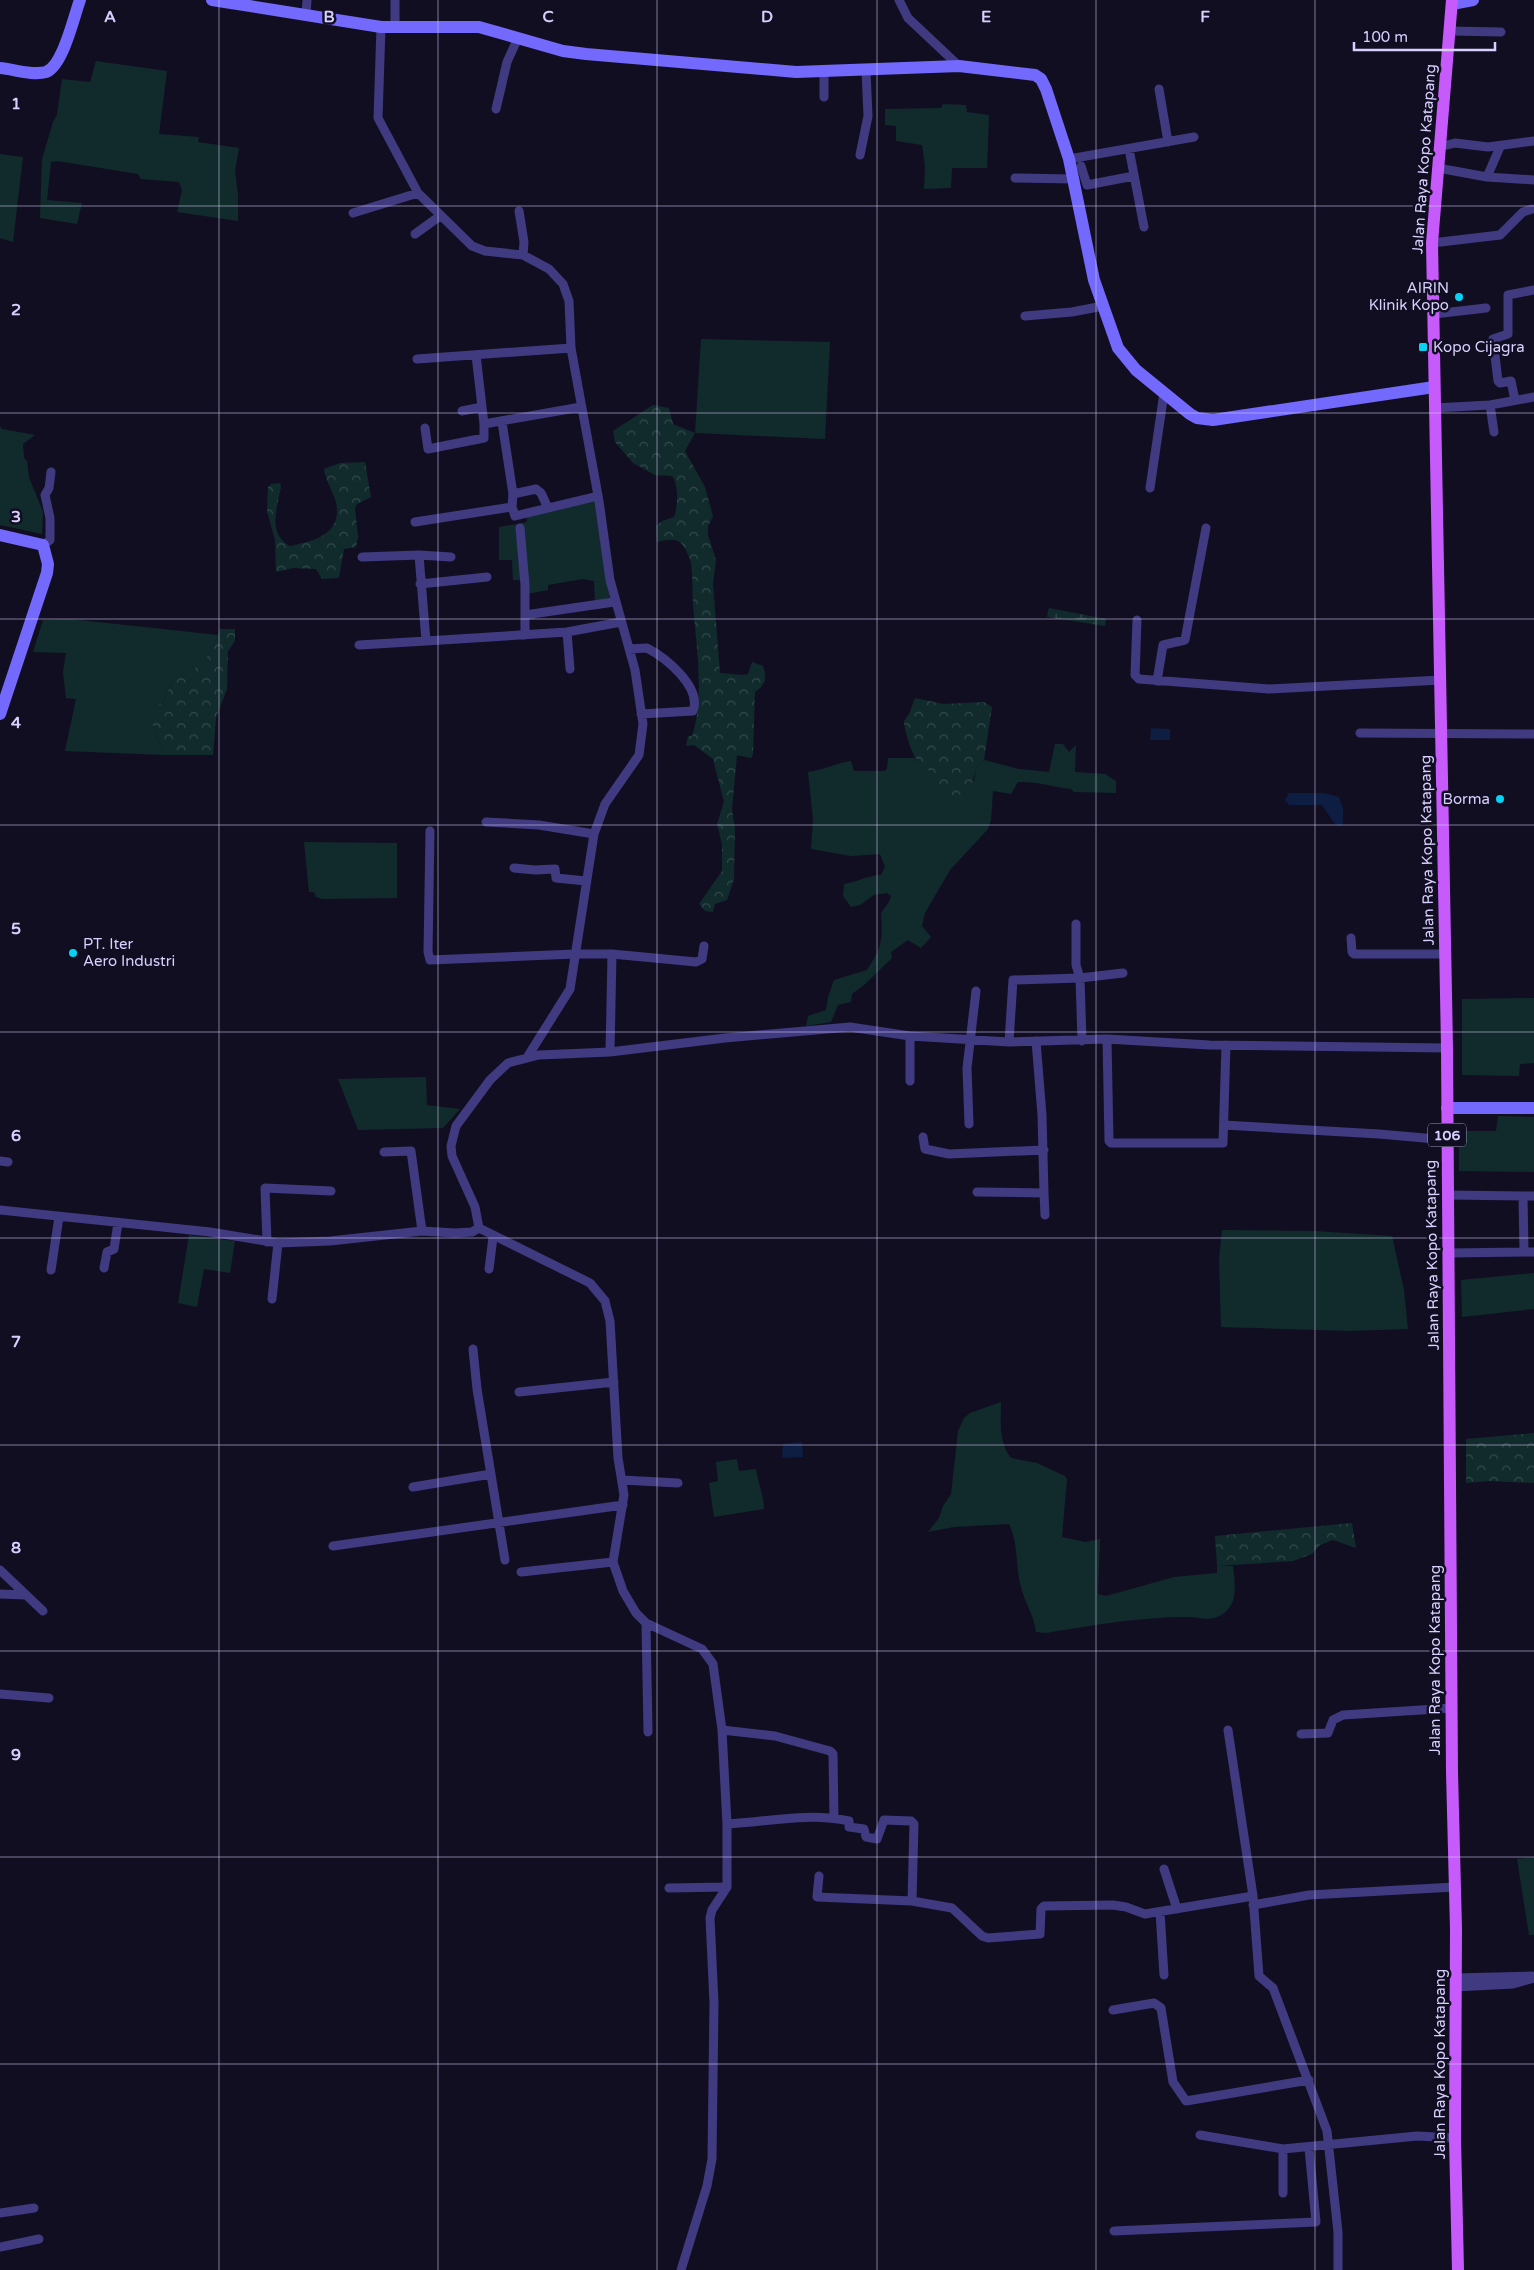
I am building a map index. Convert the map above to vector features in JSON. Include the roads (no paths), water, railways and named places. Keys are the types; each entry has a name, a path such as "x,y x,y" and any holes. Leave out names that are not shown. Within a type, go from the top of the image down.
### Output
{"main road":[{"name":"Jalan Raya Kopo Katapang","path":"1452,2 1432,242 1447,1048 1455,1887 1455,2138 1458,2270"}],"street":[{"path":"0,68 38,73 47,72 52,68 62,52 80,0"},
{"path":"212,0 264,4 306,14 381,27 468,26 510,35 571,52 781,71 866,71 960,66 1031,73 1041,79 1069,159 1092,270 1103,306 1122,355 1136,370 1190,414 1196,418 1213,420 1434,387"},
{"path":"306,14 308,0"},
{"path":"395,0 395,28"},
{"path":"1452,2 1473,0"},
{"path":"901,4 908,18 960,66"},
{"path":"381,27 378,118 418,193 440,216 477,249 523,255 549,269 563,284 569,301 571,348 598,496 614,602 638,684 643,724 639,755 605,804 594,834 570,990 528,1056"},
{"path":"1450,31 1501,32"},
{"path":"496,109 507,62 510,35"},
{"path":"824,71 824,97"},
{"path":"860,155 868,116 866,71"},
{"path":"1159,89 1168,142"},
{"path":"1069,159 1194,137"},
{"path":"1439,147 1455,143 1500,146 1534,142"},
{"path":"1487,177 1500,146"},
{"path":"1128,150 1144,227"},
{"path":"1081,166 1087,185 1134,176"},
{"path":"1438,168 1487,177 1534,180"},
{"path":"1015,178 1074,180"},
{"path":"353,214 418,193"},
{"path":"1432,242 1500,235 1523,212 1532,209"},
{"path":"519,211 524,242 523,255"},
{"path":"415,234 440,216"},
{"path":"1514,400 1511,381 1500,383 1498,381 1493,339 1508,334 1508,296 1534,290"},
{"path":"1025,316 1072,312 1103,306"},
{"path":"1434,314 1486,308"},
{"path":"417,359 571,348"},
{"path":"425,428 428,449 484,438 476,355"},
{"path":"1150,488 1164,393"},
{"path":"1434,408 1490,405 1534,397"},
{"path":"1490,405 1494,432"},
{"path":"462,411 482,407"},
{"path":"484,424 581,407"},
{"path":"502,422 513,494 512,506 515,516 598,496"},
{"path":"0,534 43,545 50,540 50,518 45,495 50,488 51,472"},
{"path":"513,494 536,489 541,493 548,508"},
{"path":"415,522 512,506"},
{"path":"520,528 525,585 525,634"},
{"path":"1157,681 1163,645 1185,640 1206,528"},
{"path":"0,714 46,573 48,564 43,545"},
{"path":"419,555 426,642"},
{"path":"362,557 419,555 451,557"},
{"path":"420,584 487,578"},
{"path":"525,615 614,602"},
{"path":"1137,620 1135,675 1139,679 1270,689 1441,680"},
{"path":"359,645 567,632 621,622"},
{"path":"567,632 570,669"},
{"path":"629,649 647,648 662,658 681,675 695,700 693,711 641,714"},
{"path":"1360,733 1534,734"},
{"path":"486,822 539,826 594,834"},
{"path":"430,831 428,952 430,960 612,954 696,962 702,959 704,946"},
{"path":"514,868 555,869 556,878 586,881"},
{"path":"1076,924 1076,965 1080,978 1082,1041"},
{"path":"1351,938 1354,954 1445,954"},
{"path":"610,1052 612,954"},
{"path":"1008,1042 1013,980 1080,978 1123,973"},
{"path":"969,1124 967,1068 972,1039 976,991"},
{"path":"681,2270 711,2170 714,2003 710,1918 712,1910 727,1886 727,1824 722,1730 713,1664 709,1656 702,1649 646,1623 628,1602 612,1562 623,1506 608,1312 605,1301 596,1287 532,1253 493,1237 479,1228 475,1207 452,1156 452,1136 460,1120 496,1073 508,1063 528,1056 610,1052 724,1038 850,1027 910,1036 1008,1042 1107,1039 1226,1045 1447,1048"},
{"path":"910,1036 910,1080"},
{"path":"1107,1039 1110,1142 1223,1143 1226,1045"},
{"path":"1036,1041 1044,1150 1045,1215"},
{"path":"1447,1108 1534,1108"},
{"path":"1224,1125 1447,1140"},
{"path":"923,1137 925,1149 942,1154 1044,1150"},
{"path":"384,1152 408,1150 411,1152 422,1231"},
{"path":"267,1242 265,1188 331,1191"},
{"path":"977,1192 1044,1193"},
{"path":"1447,1195 1534,1196"},
{"path":"1448,1253 1529,1252 1523,1196"},
{"path":"0,1210 210,1232 278,1243 330,1241 422,1231 472,1232 479,1228"},
{"path":"51,1270 59,1217"},
{"path":"104,1268 107,1252 114,1249 118,1223"},
{"path":"488,1269 493,1237"},
{"path":"272,1299 278,1243"},
{"path":"473,1349 477,1388 505,1560"},
{"path":"518,1392 614,1382"},
{"path":"413,1487 491,1474"},
{"path":"622,1480 678,1483"},
{"path":"334,1546 623,1506"},
{"path":"521,1572 612,1562"},
{"path":"0,1570 43,1611"},
{"path":"0,1594 26,1595"},
{"path":"646,1623 648,1732"},
{"path":"0,1694 49,1698"},
{"path":"1301,1734 1328,1733 1333,1720 1343,1715 1452,1708"},
{"path":"722,1730 775,1736 830,1750 833,1754 834,1818"},
{"path":"1228,1730 1253,1900 1259,1976 1273,1988 1328,2131 1338,2232 1338,2270"},
{"path":"727,1824 767,1819 834,1818 849,1821 850,1827 864,1828 866,1837 877,1839 884,1820 912,1822 912,1901"},
{"path":"1164,1869 1176,1909"},
{"path":"819,1876 817,1897 912,1901 949,1906 982,1936 995,1939 1040,1934 1041,1909 1044,1906 1113,1905 1126,1907 1145,1914 1309,1895 1455,1887"},
{"path":"669,1888 727,1886"},
{"path":"1160,1912 1164,1975"},
{"path":"1455,1982 1534,1977"},
{"path":"1113,2010 1154,2003 1161,2008 1173,2082 1186,2101 1309,2080"},
{"path":"1200,2135 1283,2149 1330,2146 1417,2136 1455,2138"},
{"path":"1114,2232 1316,2222 1309,2148"},
{"path":"1283,2149 1283,2192"},
{"path":"0,2213 34,2208"},
{"path":"0,2247 39,2238"}],"water":[{"path":"1151,728 1170,729 1170,740 1150,740"},
{"path":"1289,793 1324,793 1339,797 1343,808 1343,823 1340,826 1335,824 1322,805 1289,805 1285,800"},
{"path":"802,1442 803,1457 782,1458 783,1444"}],"place":[{"name":"AIRIN Klinik Kopo","path":"1459,297"},
{"name":"Kopo Cijagra","path":"1423,347"},
{"name":"Borma","path":"1500,799"},
{"name":"PT. Iter Aero Industri","path":"73,953"}]}
